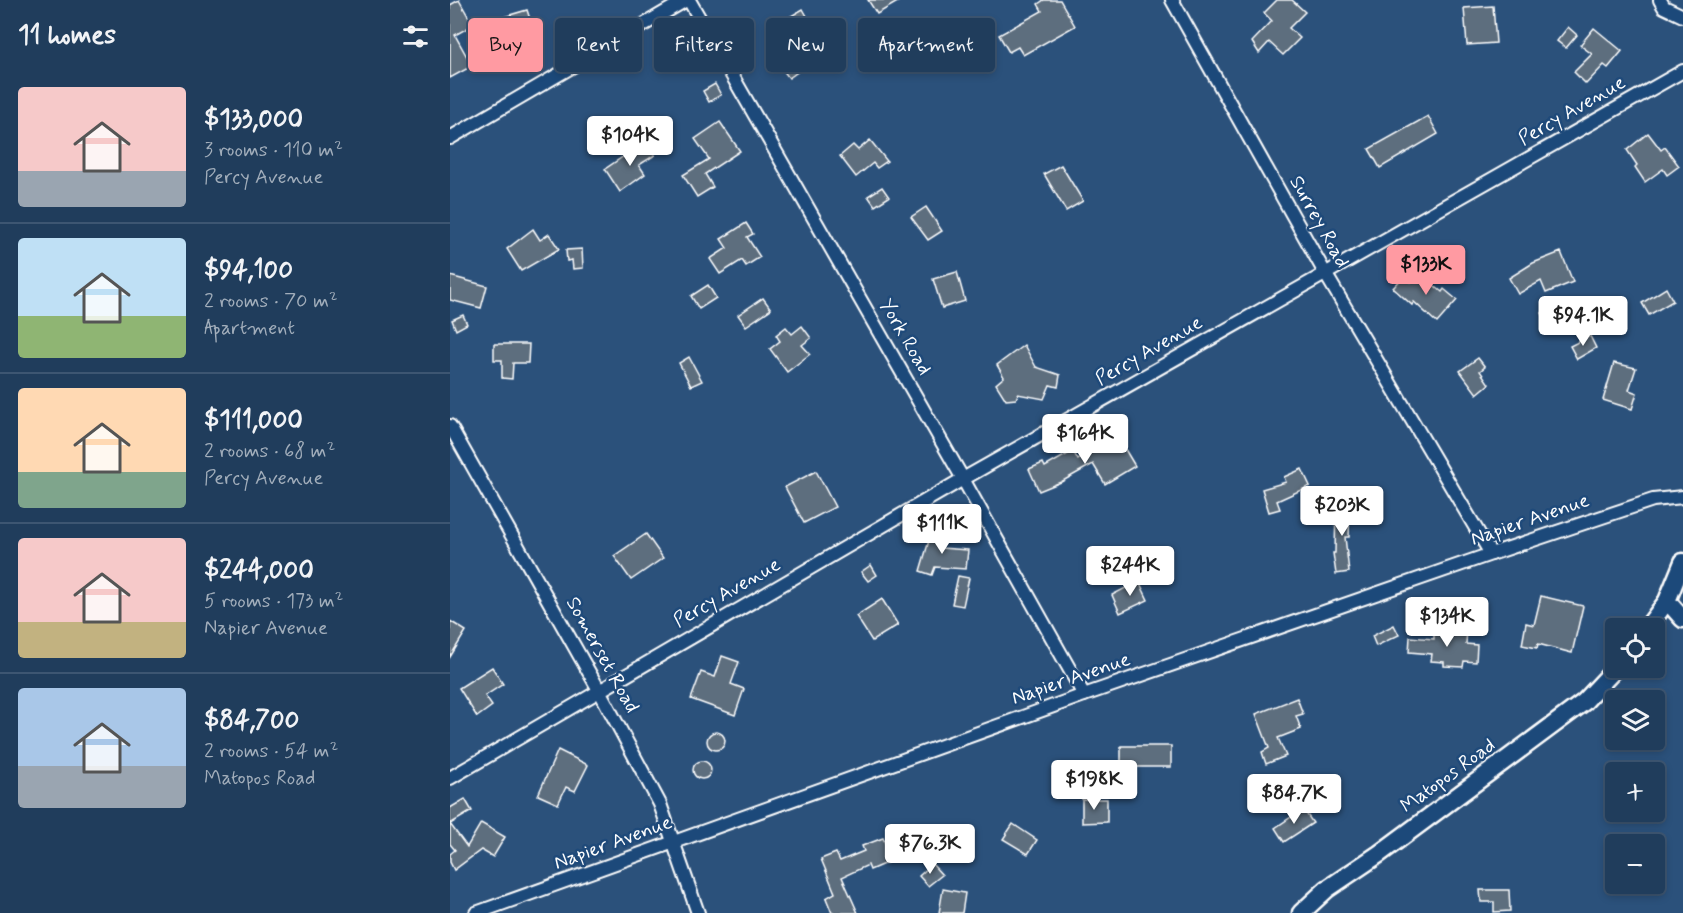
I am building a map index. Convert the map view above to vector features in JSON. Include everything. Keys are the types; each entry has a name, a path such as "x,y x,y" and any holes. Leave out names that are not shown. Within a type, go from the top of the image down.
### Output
{"main road":[{"path":"1654,618 1667,601 1683,562"},
{"path":"1667,601 1683,619"},
{"name":"Matopos Road","path":"1301,913 1327,888 1379,854 1584,702 1607,678"}],"street":[{"path":"450,138 687,0"},
{"name":"York Road","path":"687,0 963,479 1084,695"},
{"name":"Surrey Road","path":"1172,0 1325,273 1491,554"},
{"path":"1660,0 1664,7 1683,16"},
{"name":"Percy Avenue","path":"450,778 963,479 1683,71"},
{"name":"Somerset Road","path":"450,426 599,690 660,804 698,913"},
{"name":"Napier Avenue","path":"476,913 1084,695 1491,554 1653,500 1683,497"}],"building":[{"path":"459,0 469,18 468,28 455,35 468,59 468,68 450,78 450,5"},
{"path":"868,0 901,0 877,14"},
{"path":"1044,0 1060,0 1075,26 1023,55 1018,47 1009,52 999,35 1042,11 1038,4"},
{"path":"1277,0 1292,0 1305,12 1289,28 1300,38 1283,55 1269,42 1259,53 1252,42 1272,21 1264,13"},
{"path":"1493,6 1496,43 1467,45 1464,8"},
{"path":"803,9 808,18 788,18"},
{"path":"527,10 530,18 500,18"},
{"path":"1568,27 1577,35 1566,48 1557,41"},
{"path":"1594,28 1622,51 1608,68 1604,65 1586,84 1574,72 1592,54 1580,45"},
{"path":"784,72 797,72 789,78"},
{"path":"715,84 721,95 709,102 703,91"},
{"path":"1428,116 1438,134 1380,168 1369,149"},
{"path":"720,122 740,151 705,174 713,187 697,197 683,175 709,159 695,139"},
{"path":"1648,133 1661,150 1665,147 1679,166 1667,175 1663,169 1645,182 1627,150"},
{"path":"870,140 887,161 877,168 873,163 856,177 840,156 853,145 858,150"},
{"path":"646,141 655,155 639,165 645,174 620,192 605,169"},
{"path":"1061,165 1083,201 1066,211 1044,174"},
{"path":"882,187 889,197 875,206 868,196"},
{"path":"926,207 942,231 928,240 911,217"},
{"path":"746,223 753,234 747,237 760,257 746,266 742,260 720,274 710,259 727,248 721,239"},
{"path":"533,229 540,240 549,234 559,249 521,271 507,249"},
{"path":"582,249 583,268 573,269 572,260 567,261 566,250"},
{"path":"1561,252 1573,282 1546,293 1541,281 1518,294 1509,278 1533,263"},
{"path":"957,272 965,301 942,308 933,279"},
{"path":"1419,273 1442,292 1444,289 1457,300 1437,323 1414,302 1412,305 1393,288 1404,276 1411,282"},
{"path":"450,276 487,286 481,308 450,300"},
{"path":"708,285 716,298 699,309 691,296"},
{"path":"1666,288 1673,301 1649,315 1642,303"},
{"path":"763,298 771,309 746,326 738,315"},
{"path":"1552,307 1557,317 1547,322 1542,313"},
{"path":"463,315 467,324 456,330 452,320"},
{"path":"802,326 811,338 802,345 810,354 787,372 770,349 780,341 776,335 786,327 792,334"},
{"path":"1590,336 1596,348 1577,359 1570,346"},
{"path":"494,344 529,344 528,363 513,363 512,379 502,378 502,360 494,360"},
{"path":"1024,345 1036,367 1060,375 1058,387 1050,385 1044,399 1018,394 1016,399 1006,400 996,384 1004,377 997,365"},
{"path":"689,357 702,381 691,386 679,363"},
{"path":"1478,358 1485,367 1480,371 1489,384 1477,394 1460,371"},
{"path":"1614,363 1636,368 1629,390 1637,393 1632,409 1603,400"},
{"path":"1117,436 1135,466 1105,484 1093,464 1039,491 1029,469 1043,463 1045,467 1073,451 1078,460"},
{"path":"1302,469 1310,486 1277,501 1280,509 1269,512 1262,489 1286,482 1284,477"},
{"path":"816,471 835,507 804,523 785,487"},
{"path":"1336,503 1350,503 1349,537 1345,537 1349,572 1336,574 1333,553 1335,553"},
{"path":"933,527 946,531 941,548 968,550 966,569 935,567 932,575 920,571"},
{"path":"646,534 663,558 631,580 614,556"},
{"path":"871,565 877,575 868,581 861,572"},
{"path":"958,576 969,578 963,606 952,604"},
{"path":"1139,581 1148,600 1120,613 1112,595"},
{"path":"1541,596 1583,606 1572,653 1538,644 1537,648 1522,645 1526,623 1534,625"},
{"path":"882,599 898,625 872,641 856,616"},
{"path":"450,621 466,631 450,657"},
{"path":"1394,625 1399,635 1376,646 1372,636"},
{"path":"1447,627 1467,629 1466,644 1477,645 1476,662 1464,661 1463,667 1444,666 1444,662 1431,661 1432,654 1409,652 1410,637 1434,639 1434,634 1446,635"},
{"path":"722,656 739,662 731,684 744,689 735,715 691,699 701,672 715,677"},
{"path":"492,667 503,684 485,696 492,706 477,717 459,688"},
{"path":"1297,698 1303,714 1296,716 1301,729 1278,738 1286,756 1266,764 1262,752 1269,748 1256,714"},
{"path":"712,732 720,732 725,737 723,748 712,750 707,745 707,737"},
{"path":"1121,746 1171,746 1171,767 1121,767"},
{"path":"558,750 588,765 575,791 566,787 558,804 538,795"},
{"path":"698,761 706,761 711,766 709,777 698,779 693,774 693,766"},
{"path":"465,799 472,811 450,824 450,808"},
{"path":"1082,799 1107,799 1107,822 1082,823"},
{"path":"1303,809 1313,823 1284,842 1275,828"},
{"path":"481,823 505,837 493,857 481,850 454,870 450,862 450,854 455,850 450,844 450,824 467,847"},
{"path":"1013,824 1037,840 1028,854 1003,839"},
{"path":"967,828 971,842 941,852 936,838"},
{"path":"883,838 893,860 870,870 868,865 842,877 858,913 832,913 826,898 835,893 821,859 836,853 840,861 864,851 862,846"},
{"path":"932,864 942,875 928,886 919,876"},
{"path":"943,889 965,893 962,913 939,913"},
{"path":"1480,890 1509,890 1510,911 1494,912 1494,902 1481,902"}]}
